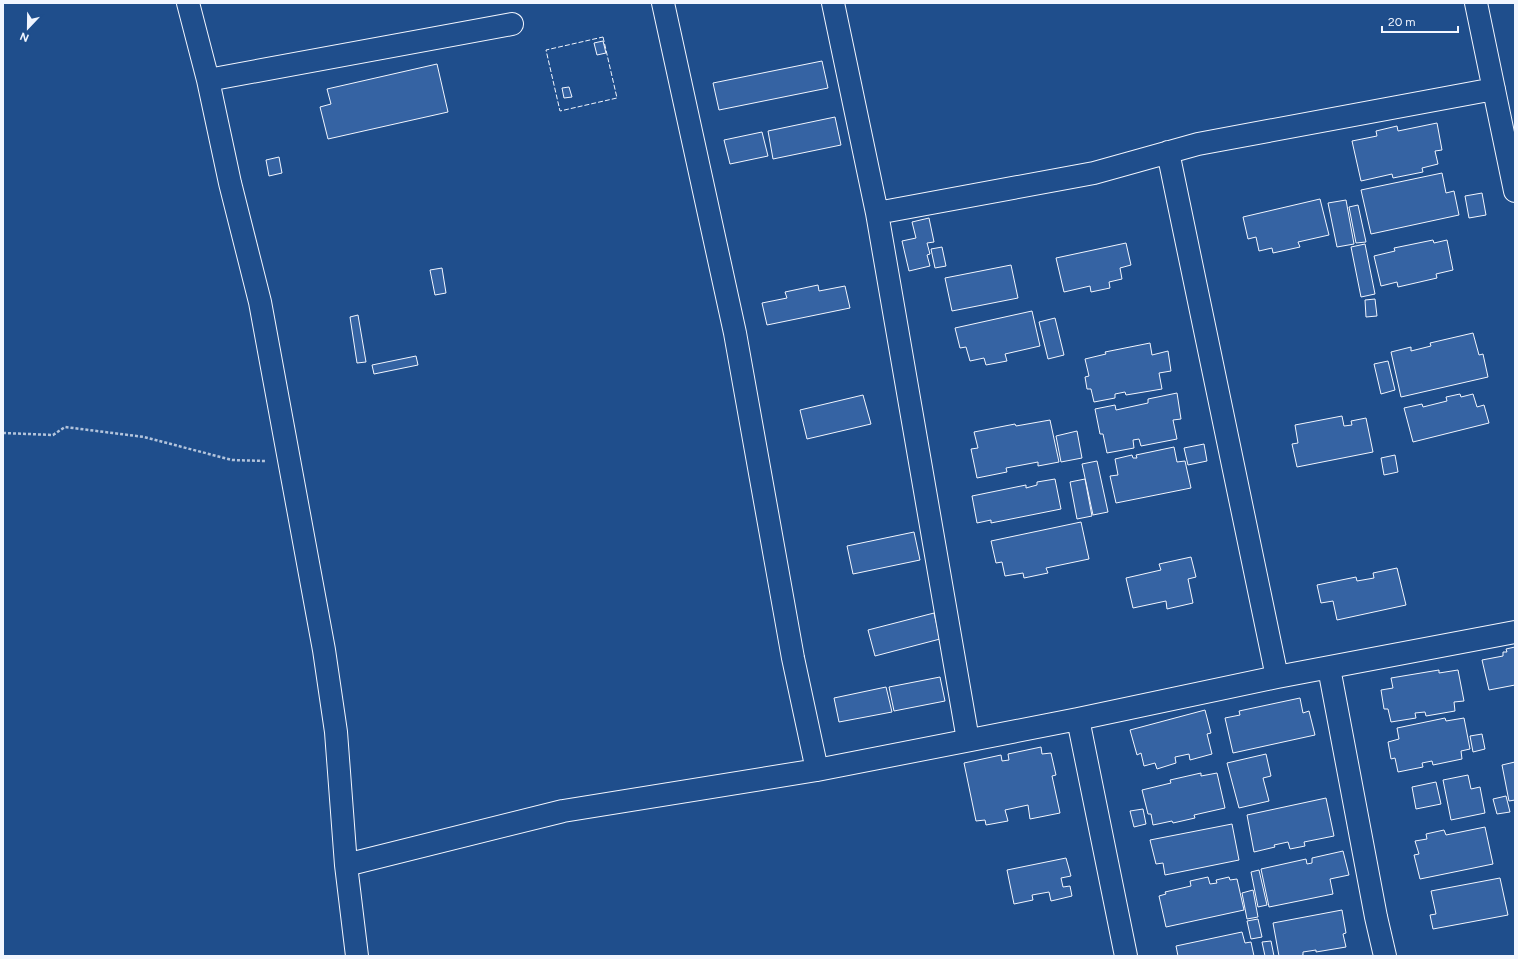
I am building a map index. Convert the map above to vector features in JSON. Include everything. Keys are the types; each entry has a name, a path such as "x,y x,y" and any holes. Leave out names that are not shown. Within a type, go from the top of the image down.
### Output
{"street":[{"path":"188,3 208,80 230,183 260,302 324,650 336,732 346,865 357,956"},
{"path":"662,3 735,333 793,658 817,770"},
{"path":"832,3 877,213 968,740"},
{"path":"1476,3 1515,191"},
{"path":"208,80 512,24"},
{"path":"877,213 1094,173 1198,144 1494,90"},
{"path":"1168,152 1277,677"},
{"path":"346,865 563,811 817,770 1078,719 1277,677 1515,632"},
{"path":"1329,668 1376,917 1385,956"},
{"path":"1078,719 1126,956"}],"path":[{"path":"3,433 53,435 65,427 144,437 232,460 289,462"}],"building":[{"path":"603,41 606,53 597,55 594,43"},
{"path":"822,61 828,88 719,110 713,83"},
{"path":"437,64 448,112 328,139 320,107 331,104 327,89"},
{"path":"569,87 572,97 564,98 562,88"},
{"path":"835,117 841,145 773,159 768,131"},
{"path":"1437,123 1442,150 1435,151 1438,164 1422,168 1423,172 1393,178 1392,174 1361,181 1352,141 1377,136 1376,131 1397,126 1398,131"},
{"path":"762,132 768,156 730,164 724,140"},
{"path":"279,157 282,173 269,176 266,160"},
{"path":"1442,173 1446,193 1454,191 1459,215 1371,234 1361,190"},
{"path":"1482,193 1486,215 1469,218 1465,196"},
{"path":"1320,199 1329,235 1298,242 1300,247 1273,253 1272,248 1259,251 1256,237 1248,239 1243,217"},
{"path":"1346,200 1354,244 1337,247 1328,203"},
{"path":"1358,205 1366,242 1356,243 1349,207"},
{"path":"929,218 934,242 927,243 930,254 927,255 930,266 909,271 902,241 916,238 912,222"},
{"path":"1433,240 1434,243 1447,240 1453,270 1436,274 1437,278 1398,287 1397,282 1381,286 1374,256 1395,251 1394,248"},
{"path":"1126,243 1131,265 1120,268 1122,279 1109,282 1110,288 1091,292 1090,286 1064,292 1056,258"},
{"path":"1365,244 1375,294 1361,297 1351,247"},
{"path":"942,247 946,266 935,268 931,249"},
{"path":"1011,265 1018,298 952,311 945,278"},
{"path":"442,268 446,293 435,295 430,270"},
{"path":"818,285 819,291 845,286 850,308 767,325 762,303 787,298 785,292"},
{"path":"1375,299 1377,316 1366,317 1365,300"},
{"path":"1032,311 1040,346 1005,354 1007,361 986,365 984,358 970,361 966,347 960,348 955,328"},
{"path":"358,315 366,362 357,363 350,317"},
{"path":"1055,318 1064,355 1048,359 1039,322"},
{"path":"1473,333 1479,355 1483,354 1488,377 1401,397 1391,352 1411,347 1411,351 1431,346 1430,343"},
{"path":"1150,343 1152,355 1168,351 1171,371 1159,373 1162,389 1126,395 1125,392 1115,394 1115,398 1094,402 1091,389 1087,389 1085,377 1089,376 1085,359 1106,354 1105,352"},
{"path":"416,356 418,365 374,374 372,365"},
{"path":"1388,361 1395,390 1381,394 1374,364"},
{"path":"1177,393 1181,419 1173,420 1177,439 1141,446 1139,439 1133,440 1134,448 1107,453 1103,434 1100,434 1095,409 1115,405 1116,410 1148,403 1148,399"},
{"path":"1460,394 1461,397 1473,394 1477,407 1484,405 1489,423 1413,442 1404,408 1422,404 1423,407 1447,401 1446,397"},
{"path":"863,395 871,424 807,439 800,410"},
{"path":"1342,416 1344,426 1352,425 1351,421 1366,418 1373,452 1297,467 1292,444 1298,443 1295,425"},
{"path":"1050,420 1059,462 1038,466 1038,462 1006,468 1007,472 977,478 971,449 978,448 974,432 1015,424 1016,426"},
{"path":"1077,431 1082,458 1061,462 1056,436"},
{"path":"1204,444 1207,461 1188,465 1184,448"},
{"path":"1174,447 1177,462 1185,461 1191,488 1116,503 1110,476 1118,475 1115,459 1132,455 1133,458 1137,458 1136,455"},
{"path":"1395,455 1398,472 1384,475 1381,458"},
{"path":"1097,461 1108,512 1093,515 1082,464"},
{"path":"1055,479 1061,509 991,523 991,520 977,523 972,496 1026,485 1026,488 1037,485 1037,482"},
{"path":"1085,479 1092,516 1077,519 1070,482"},
{"path":"1081,522 1089,559 1046,568 1048,573 1024,578 1023,573 1005,576 1002,562 996,563 991,541"},
{"path":"914,532 920,560 853,574 847,546"},
{"path":"1191,557 1196,577 1188,579 1193,603 1167,609 1166,601 1133,608 1126,578 1161,570 1159,564"},
{"path":"1397,568 1406,605 1337,620 1333,601 1321,603 1317,585 1356,577 1357,581 1374,578 1373,573"},
{"path":"934,613 940,639 875,656 868,630"},
{"path":"1515,647 1515,685 1489,690 1482,660 1503,656 1503,652 1507,652 1506,649"},
{"path":"1439,670 1439,673 1458,670 1464,701 1454,702 1455,711 1426,716 1425,712 1415,713 1416,718 1391,722 1388,709 1384,709 1381,690 1393,688 1391,678"},
{"path":"940,677 945,701 894,711 889,687"},
{"path":"886,687 892,712 839,722 834,698"},
{"path":"1300,698 1303,713 1309,711 1315,735 1233,753 1225,718 1240,715 1239,711"},
{"path":"1205,710 1211,733 1207,734 1212,754 1190,760 1189,754 1175,757 1176,763 1157,769 1155,763 1144,766 1141,753 1137,755 1130,730"},
{"path":"1445,718 1446,721 1464,718 1470,749 1461,751 1462,759 1433,765 1432,761 1422,763 1423,767 1398,772 1395,758 1391,759 1388,742 1399,739 1397,728"},
{"path":"1482,734 1485,749 1473,752 1470,736"},
{"path":"1041,747 1042,754 1051,753 1056,775 1052,776 1060,813 1030,819 1028,805 1005,810 1008,821 986,825 985,820 976,821 964,763 1001,755 1002,761 1009,760 1008,754"},
{"path":"1266,754 1271,776 1263,778 1269,801 1239,808 1227,763"},
{"path":"1515,762 1515,800 1509,801 1502,765"},
{"path":"1201,773 1201,776 1217,773 1225,808 1194,815 1195,818 1173,823 1172,821 1153,825 1151,814 1148,814 1142,790 1171,783 1170,780"},
{"path":"1468,775 1471,789 1480,787 1485,813 1451,820 1443,780"},
{"path":"1436,782 1441,804 1416,809 1412,787"},
{"path":"1506,796 1510,812 1497,814 1493,799"},
{"path":"1326,798 1334,836 1304,842 1305,846 1290,849 1288,842 1254,852 1247,815"},
{"path":"1143,809 1146,824 1134,827 1130,811"},
{"path":"1232,824 1239,860 1165,875 1163,863 1156,864 1150,840"},
{"path":"1485,827 1493,864 1420,879 1414,855 1419,854 1415,841 1427,839 1426,834 1444,830 1446,835"},
{"path":"1343,851 1349,875 1330,879 1333,894 1269,907 1261,869 1306,859 1307,864 1312,863 1312,858"},
{"path":"1066,858 1071,876 1061,878 1063,887 1070,886 1072,896 1051,901 1049,892 1032,895 1033,900 1014,904 1007,870"},
{"path":"1259,870 1267,905 1258,907 1251,872"},
{"path":"1208,877 1210,884 1217,883 1216,880 1229,877 1230,880 1237,879 1244,910 1166,927 1159,896 1166,894 1165,892 1191,886 1190,881"},
{"path":"1500,878 1508,915 1433,929 1430,915 1436,914 1431,891"},
{"path":"1253,890 1258,917 1247,919 1242,893"},
{"path":"1342,910 1346,933 1343,934 1346,947 1316,952 1316,950 1303,952 1303,955 1300,956 1279,956 1273,923"},
{"path":"1258,919 1262,937 1251,939 1247,921"},
{"path":"1242,932 1245,943 1251,942 1254,956 1178,956 1176,946"},
{"path":"1271,941 1274,956 1265,956 1262,942"}],"fence":[{"path":"603,37 617,98 560,111 546,50 603,37"}]}
